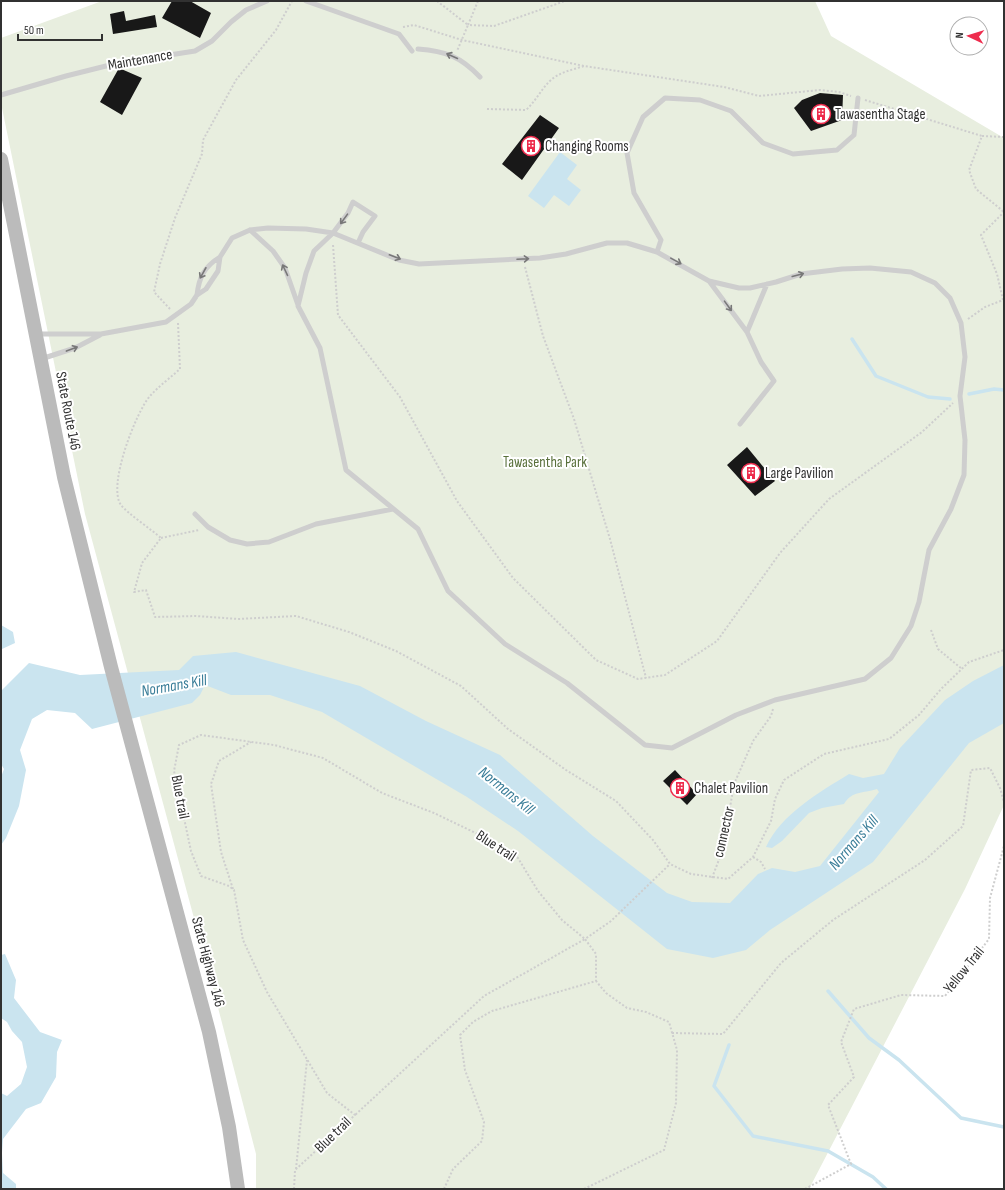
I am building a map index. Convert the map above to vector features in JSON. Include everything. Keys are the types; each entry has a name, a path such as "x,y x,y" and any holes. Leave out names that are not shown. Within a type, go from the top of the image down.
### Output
{"main road":[{"name":"State Route 146","path":"1,159 64,477 111,667 133,745"},
{"name":"State Highway 146","path":"133,745 209,1032 228,1126 238,1189"}],"lane":[{"name":"Maintenance","path":"1,95 118,63 195,51 212,41 231,22 246,10 267,1"},
{"path":"306,1 399,34 412,51"},
{"path":"418,49 437,50 455,57 468,64 480,77"},
{"path":"657,252 661,240 634,193 627,153 643,116 665,98 700,100 731,111 762,143 793,154 837,150 854,135 858,98"},
{"path":"298,306 306,273 314,251 333,233 348,213 352,202 375,216 363,232 358,242"},
{"path":"35,334 101,334 166,322 191,304 197,296 206,289 218,271 220,257 232,238 250,230 268,228 306,229 333,233 399,260 418,264 523,259 566,254 607,243 627,243 657,252 709,281 739,288 750,288 801,274 842,269 870,268 911,272 936,283 950,298 961,323 965,357 960,396 965,440 964,475 950,509 929,550 919,602 910,626 891,658 865,679 776,700 736,715 672,748 645,745 567,683 505,644 448,591 418,529 346,470 320,348 298,306 285,268 273,251 250,230"},
{"path":"197,296 198,282 208,264 220,257"},
{"path":"709,281 747,332 761,362 774,381 740,424"},
{"path":"747,332 767,284"},
{"path":"40,359 76,348 101,334"},
{"path":"195,514 208,528 230,540 247,544 269,542 316,524 393,509"}],"path":[{"path":"437,1 468,26 494,26 565,1"},
{"path":"455,57 478,1"},
{"path":"399,34 403,26 414,25 462,40 584,66 724,87 759,96 820,90 839,92 982,136 1004,137"},
{"path":"486,109 526,110 535,102 551,80 563,72 584,66"},
{"path":"961,323 985,308 1003,300 997,274 981,235 1004,212 976,189 969,170 982,136"},
{"path":"333,233 338,315 400,397 457,501 513,578 596,660 638,679 665,675 717,641 780,553 829,499 922,432 960,396"},
{"path":"523,259 543,336 574,419 610,539 646,678"},
{"path":"161,538 208,528"},
{"path":"931,630 938,649 962,669"},
{"name":"connector","path":"712,878 723,849 734,784 753,741 771,716 776,700"},
{"name":"Blue trail","path":"295,1170 355,1115 328,1093 267,992 243,940 234,890 229,886 201,876 190,851 174,771 179,745 201,735 274,745 323,758 382,793 434,813 486,838 518,858 538,891 562,920 585,939 596,954 596,981"},
{"path":"234,890 221,852 211,784 219,762 252,741"},
{"path":"672,1033 723,1034 781,963 833,920 925,860 963,826 971,770 990,768 1000,788 1004,802"},
{"name":"Yellow Trail","path":"805,1189 851,1164 828,1105 854,1077 841,1042 854,1009 901,995 946,996 989,939 990,898 1004,846"},
{"path":"753,857 761,862 765,869"},
{"path":"355,1115 484,996 585,939 611,922 670,864"},
{"path":"444,1189 453,1169 482,1141 484,1122 465,1070 460,1035 473,1022 492,1011 596,981 606,993 627,1008 646,1012 669,1022 677,1050 676,1103 664,1150 584,1189"},
{"path":"294,1189 308,1060"}],"green space":[{"name":"Tawasentha Park","path":"102,1 815,1 831,36 1004,138 1004,805 965,889 809,1189 256,1189 256,1154 85,514 1,103 1,38"}],"water":[{"path":"560,152 577,165 567,179 581,190 569,206 554,195 544,208 528,196"},
{"path":"1,625 13,632 15,643 2,649"},
{"name":"Normans Kill","path":"236,652 360,686 426,721 500,755 593,836 667,893 692,902 730,903 758,874 772,868 795,872 820,866 879,792 877,789 854,794 844,804 822,808 809,813 782,841 772,848 766,847 781,824 791,814 814,796 849,774 863,778 884,774 900,748 945,700 973,681 1004,665 1004,723 969,743 873,862 770,930 746,950 713,958 667,949 518,831 467,797 322,712 270,695 231,695 205,685 200,695 192,703 92,729 75,713 47,710 32,719 20,750 26,770 19,806 6,838 1,845 1,777 4,769 1,764 1,691 29,663 80,675 179,670 193,656"},
{"path":"5,954 16,980 14,998 40,1032 62,1040 57,1052 56,1077 41,1103 26,1109 3,1139 3,1173 16,1184 16,1189 1,1189 1,1093 7,1096 21,1084 27,1067 22,1042 12,1031 7,1022 1,1018 1,955"}],"building":[{"path":"172,1 190,1 211,13 200,38 162,18"},
{"path":"124,11 126,21 155,15 157,27 113,34 110,14"},
{"path":"119,68 142,78 122,115 100,102"},
{"name":"Tawasentha Stage","path":"820,93 843,95 842,120 811,131 794,108 802,100"},
{"name":"Changing Rooms","path":"540,115 559,128 522,180 502,164"},
{"name":"Large Pavilion","path":"747,447 775,481 755,496 727,465"},
{"name":"Chalet Pavilion","path":"675,770 697,794 687,805 663,781"}],"waterway":[{"path":"852,339 876,376 928,397 950,399"},
{"path":"969,394 994,389 1004,390"},
{"path":"828,991 869,1038 899,1060 961,1118 1004,1127"},
{"path":"729,1045 714,1086 753,1136 828,1151 873,1177 886,1189"}],"place":[{"name":"Tawasentha Stage","path":"821,114"},
{"name":"Changing Rooms","path":"531,146"},
{"name":"Large Pavilion","path":"751,473"},
{"name":"Chalet Pavilion","path":"680,788"}]}
